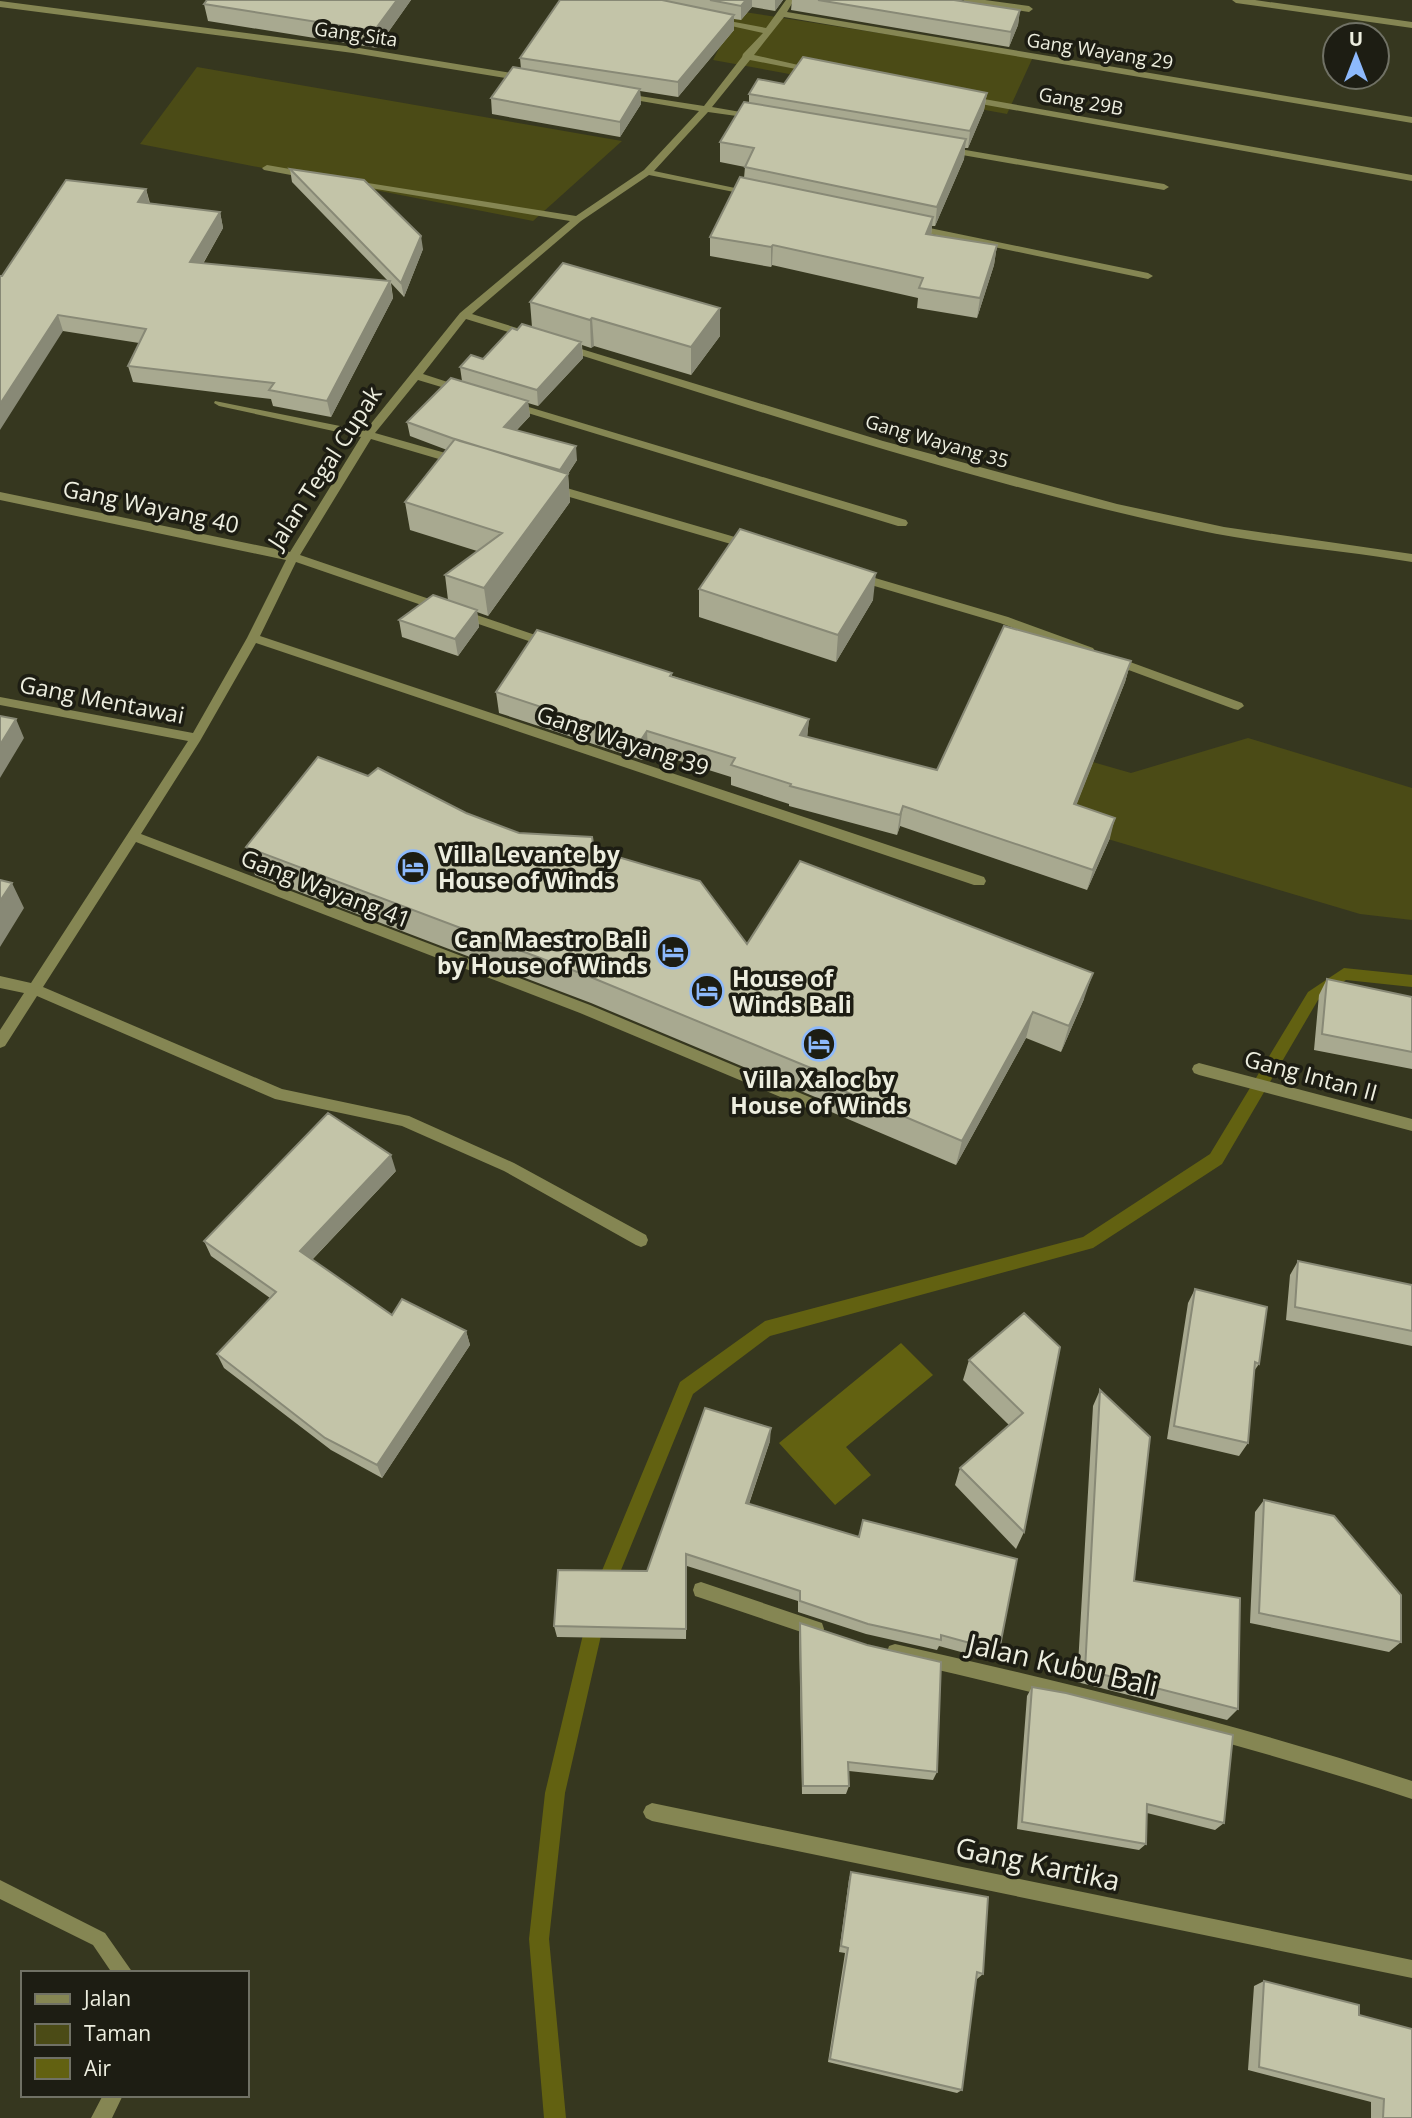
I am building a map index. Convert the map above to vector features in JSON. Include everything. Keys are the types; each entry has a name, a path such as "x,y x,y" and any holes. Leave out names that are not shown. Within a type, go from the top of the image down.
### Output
{"street":[{"name":"Jalan Tegal Cupak","path":"0,1042 196,738 253,638 293,557 368,435 464,315 578,219 646,172 706,109 782,14 790,0"},
{"path":"967,0 1029,9"},
{"path":"1236,0 1412,25"},
{"name":"Gang Sita","path":"0,4 353,50 530,79"},
{"name":"Gang Wayang 29","path":"782,14 1412,120"},
{"path":"702,17 768,31"},
{"path":"746,56 822,73"},
{"path":"611,93 760,118"},
{"name":"Gang 29B","path":"954,97 1412,178"},
{"path":"935,148 1164,187"},
{"path":"267,168 321,177"},
{"path":"646,172 768,197"},
{"path":"335,179 578,219"},
{"path":"904,225 1148,276"},
{"path":"464,315 542,340"},
{"name":"Gang Wayang 35","path":"555,344 928,458 1131,512 1243,534 1412,558"},
{"path":"415,374 472,393"},
{"path":"498,400 902,523"},
{"path":"219,403 368,435 475,466"},
{"path":"542,485 755,547"},
{"name":"Gang Wayang 40","path":"0,496 293,557 568,650"},
{"path":"847,574 1004,620 1238,706"},
{"name":"Gang Wayang 39","path":"253,638 979,881"},
{"name":"Gang Mentawai","path":"0,701 196,738"},
{"name":"Gang Wayang 41","path":"134,836 585,1009 814,1105"},
{"path":"0,982 34,989 280,1095 404,1119 509,1167 640,1240"},
{"name":"Gang Intan II","path":"1199,1069 1412,1125"},
{"path":"701,1590 827,1633"},
{"name":"Jalan Kubu Bali","path":"878,1648 1026,1681 1218,1729 1303,1753 1412,1790"},
{"name":"Gang Kartika","path":"652,1812 1412,1969"},
{"path":"0,1889 99,1939 123,1971"},
{"path":"102,2118 113,2097"}],"green space":[{"path":"738,11 1033,57 1007,114 713,60"},
{"path":"197,67 622,141 533,221 140,144"},
{"path":"1248,738 1412,788 1412,920 1360,914 980,801 1044,748 1131,773"}],"water":[{"path":"901,1343 933,1375 846,1447 871,1475 835,1505 779,1443"}],"building":[{"path":"207,0 397,0 374,31 204,4"},
{"path":"560,0 662,0 734,15 678,82 520,58"},
{"path":"710,0 746,0 741,6"},
{"path":"818,0 954,0 1020,10 1011,32"},
{"path":"803,57 987,93 970,131 749,94 758,79 784,84"},
{"path":"513,67 640,89 620,122 491,98"},
{"path":"744,102 966,139 937,207 745,167 754,148 720,142"},
{"path":"290,169 364,180 421,236 401,283"},
{"path":"740,177 933,217 926,234 997,245 980,298 919,288 923,278 773,245 771,247 710,237"},
{"path":"66,180 146,189 138,202 220,212 190,262 390,281 327,401 269,390 274,383 128,366 146,329 58,315 0,404 0,276"},
{"path":"563,263 720,308 691,347 530,302"},
{"path":"522,324 581,342 537,390 460,367 471,355 483,359 512,328 517,330"},
{"path":"451,378 528,401 504,427 576,446 560,470 460,441 407,422"},
{"path":"455,439 568,474 484,588 445,575 502,533 405,502"},
{"path":"740,529 876,573 838,635 699,589"},
{"path":"433,595 477,610 455,639 399,620"},
{"path":"1004,626 1131,661 1074,804 1115,818 1093,870 903,806 900,815 790,786 791,784 731,765 735,758 647,731 641,740 496,692 537,630 672,673 670,676 809,719 800,735 937,770"},
{"path":"0,716 16,719 0,745"},
{"path":"318,757 368,776 378,768 466,813 519,833 592,837 594,850 700,881 747,944 800,861 1093,973 1069,1026 1033,1012 962,1141 825,1083 823,1073 588,976 246,847"},
{"path":"0,880 12,883 0,901"},
{"path":"1327,979 1412,997 1412,1052 1322,1034"},
{"path":"328,1113 391,1155 300,1251 392,1315 402,1299 466,1331 377,1465 325,1438 217,1354 276,1292 204,1241"},
{"path":"1298,1261 1412,1285 1412,1331 1295,1307"},
{"path":"1195,1289 1267,1307 1259,1364 1255,1362 1248,1443 1174,1426"},
{"path":"1024,1313 1060,1347 1024,1532 960,1468 1023,1413 969,1360"},
{"path":"1100,1390 1150,1437 1134,1581 1240,1598 1238,1709 1085,1670"},
{"path":"705,1408 771,1428 746,1503 859,1537 863,1520 1017,1559 999,1651 941,1635 941,1640 868,1624 800,1601 800,1591 686,1554 686,1629 554,1626 558,1570 647,1571"},
{"path":"1264,1500 1334,1516 1401,1595 1401,1642 1259,1613"},
{"path":"800,1623 867,1645 941,1662 937,1772 848,1762 849,1786 803,1786"},
{"path":"1032,1687 1233,1735 1224,1823 1147,1804 1146,1844 1022,1822"},
{"path":"851,1872 988,1897 983,1974 977,1972 962,2090 830,2059 848,1948 841,1946"},
{"path":"1264,1981 1359,2005 1359,2015 1412,2029 1412,2118 1383,2118 1384,2099 1259,2067"}],"waterway":[{"path":"603,1590 686,1388 765,1329 1087,1243 1216,1159 1313,996 1344,974 1412,981"},
{"path":"555,2118 539,1939 555,1793 596,1618"}],"place":[{"name":"Villa Levante by House of Winds","path":"413,867"},
{"name":"Can Maestro Bali by House of Winds","path":"673,952"},
{"name":"House of Winds Bali","path":"707,991"},
{"name":"Villa Xaloc by House of Winds","path":"819,1044"}]}
